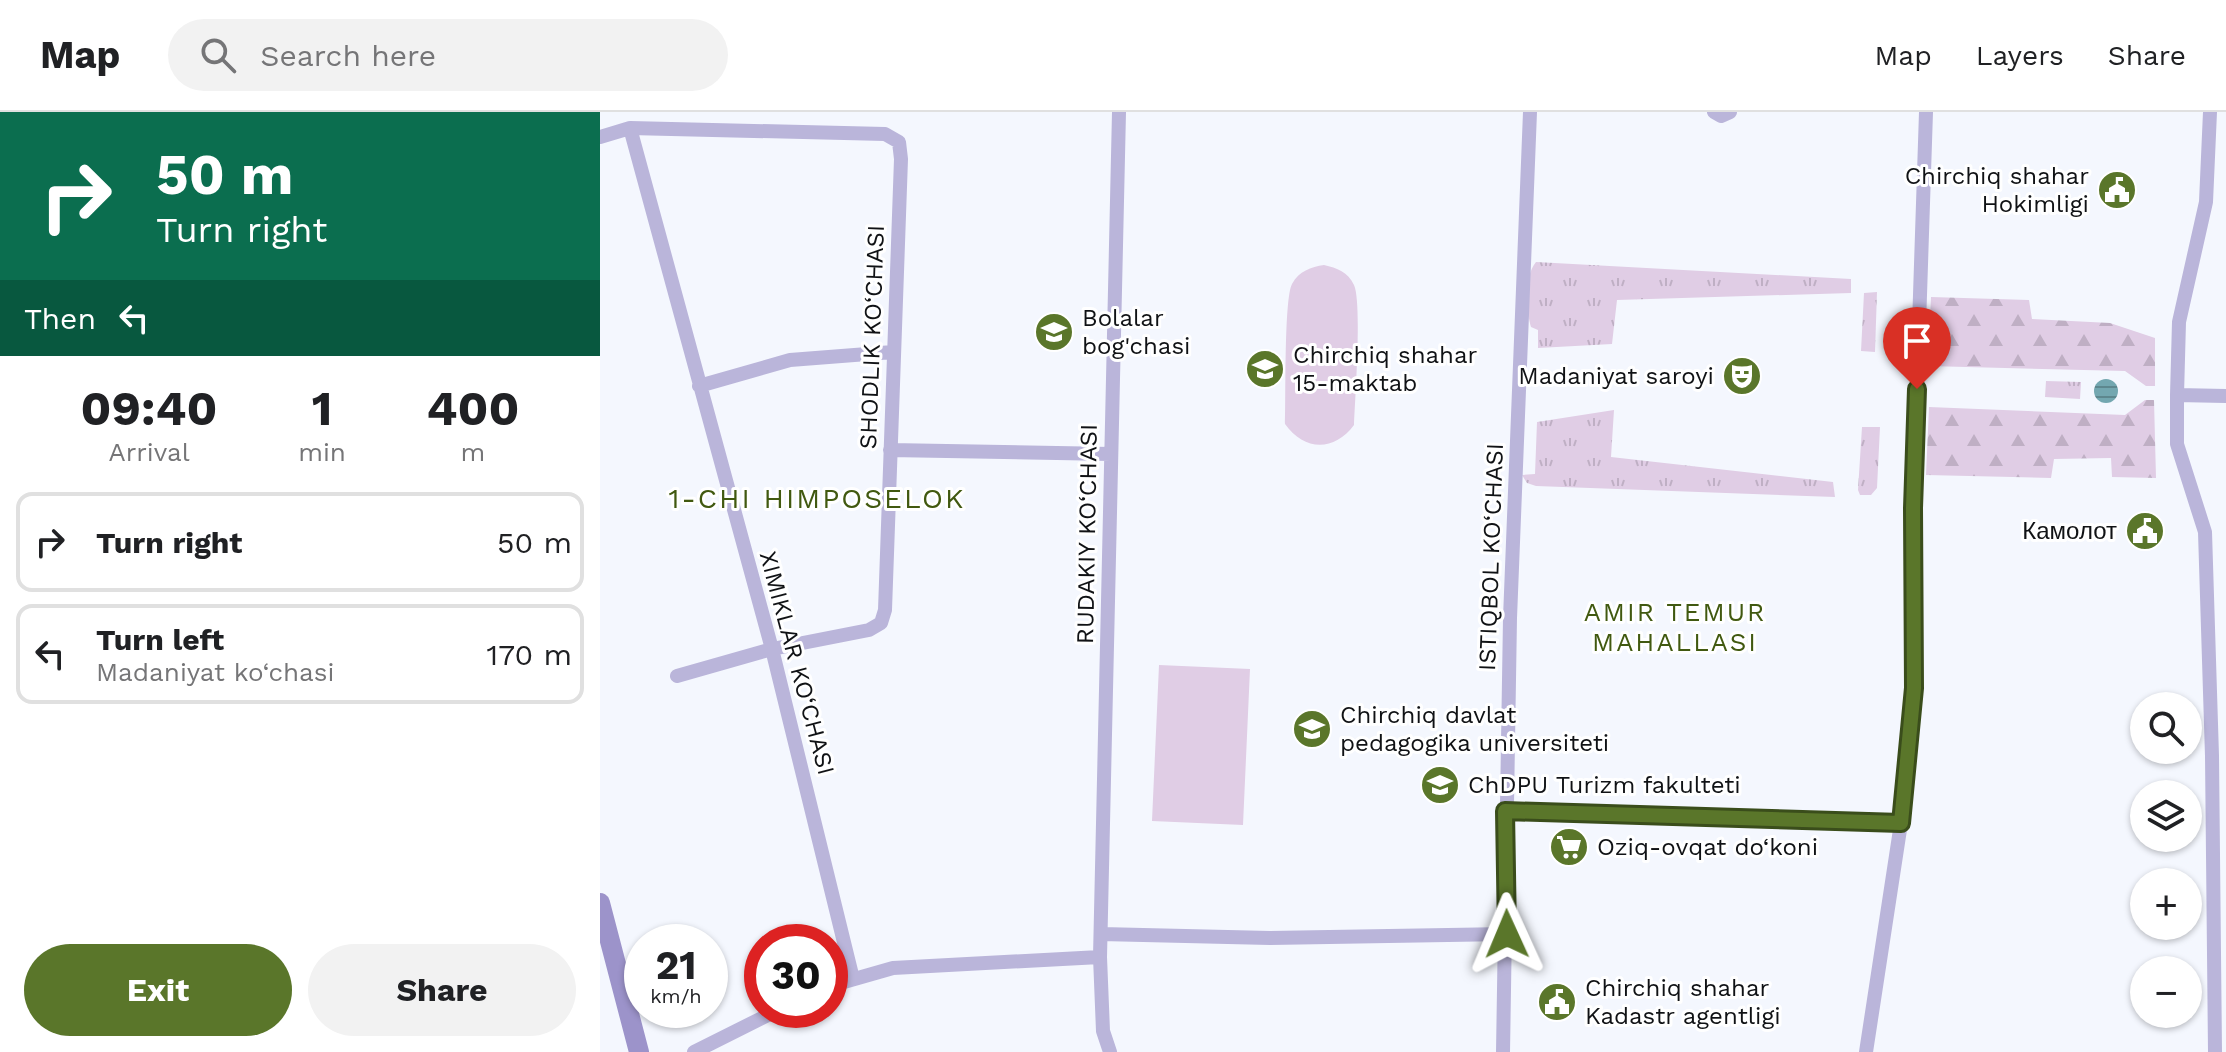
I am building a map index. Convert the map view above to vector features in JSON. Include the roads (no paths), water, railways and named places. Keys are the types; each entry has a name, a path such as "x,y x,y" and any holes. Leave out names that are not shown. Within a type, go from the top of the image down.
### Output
{"main road":[{"path":"600,903 639,1052"}],"street":[{"name":"RUDAKIY KO‘CHASI","path":"1110,1052 1103,1031 1100,957 1119,112"},
{"name":"ISTIQBOL KO‘CHASI","path":"1503,1052 1507,934 1505,811 1530,112"},
{"path":"1714,112 1721,116 1730,112"},
{"path":"1866,1052 1901,823 1914,688 1913,508 1926,112"},
{"path":"2210,112 2206,202 2179,322 2177,444 2205,532 2212,756 2215,1052"},
{"name":"SHODLIK KO‘CHASI","path":"600,137 630,128 885,134 899,142 901,159 885,610 881,623 869,630 772,649 677,676"},
{"name":"XIMIKLAR KO‘CHASI","path":"630,128 772,649 853,979"},
{"path":"699,386 790,360 893,352"},
{"path":"2177,395 2223,396"},
{"path":"890,450 1111,454"},
{"path":"1505,811 1901,823"},
{"path":"1101,934 1270,938 1507,934"},
{"path":"848,981 893,968 1100,957"},
{"path":"694,1052 744,1027"}],"water":[{"path":"2106,379 2115,382 2118,391 2115,400 2106,403 2097,400 2094,391 2097,382"}],"place":[{"name":"Chirchiq shahar Hokimligi","path":"2117,190"},
{"name":"Bolalar bog'chasi","path":"1054,332"},
{"name":"Chirchiq shahar 15-maktab","path":"1265,369"},
{"name":"Madaniyat saroyi","path":"1742,376"},
{"name":"Камолот","path":"2145,531"},
{"name":"Chirchiq davlat pedagogika universiteti","path":"1312,729"},
{"name":"ChDPU Turizm fakulteti","path":"1440,785"},
{"name":"Oziq-ovqat do‘koni","path":"1569,847"},
{"name":"Chirchiq shahar Kadastr agentligi","path":"1557,1002"}],"district":[{"name":"1-CHI HIMPOSELOK","path":"817,498"},
{"name":"AMIR TEMUR MAHALLASI","path":"1675,627"}]}
